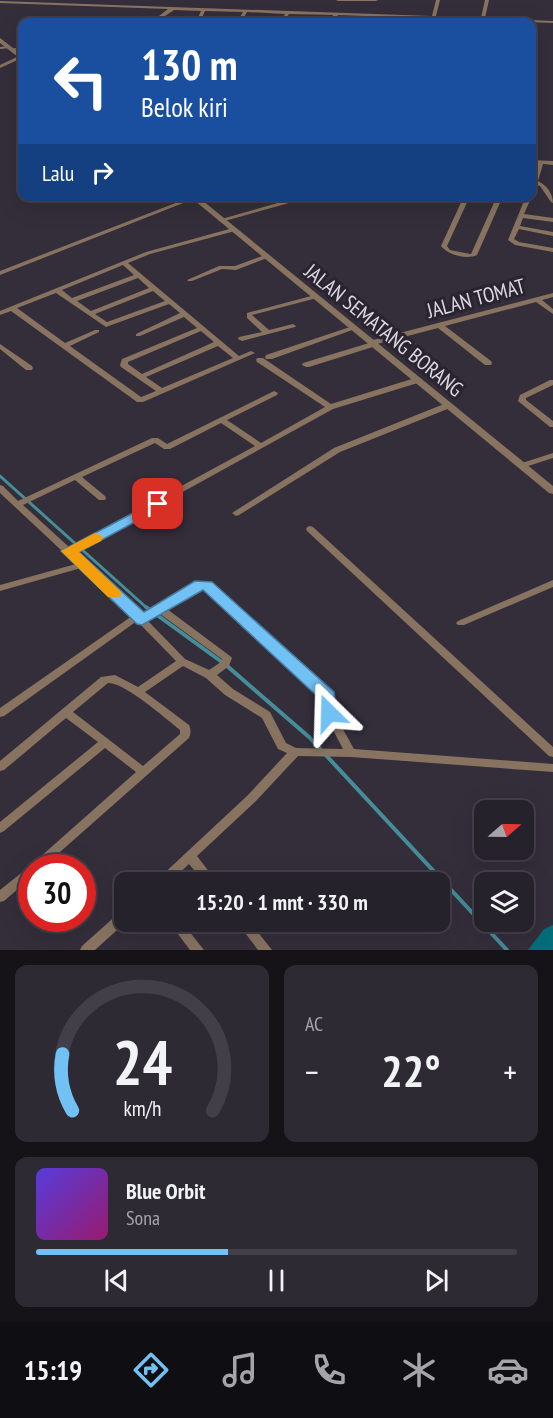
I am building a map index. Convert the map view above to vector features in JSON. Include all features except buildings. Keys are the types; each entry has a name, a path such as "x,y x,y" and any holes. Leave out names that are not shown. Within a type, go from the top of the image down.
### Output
{"street":[{"path":"338,0 375,0"},
{"path":"0,2 434,18 438,0"},
{"path":"483,18 487,0"},
{"path":"130,6 152,1"},
{"path":"160,17 174,8"},
{"path":"200,18 204,9"},
{"path":"241,18 246,10"},
{"path":"284,18 288,12"},
{"path":"309,18 311,13"},
{"path":"334,18 336,14"},
{"path":"160,17 184,18"},
{"path":"536,22 553,22"},
{"path":"0,40 18,54"},
{"path":"0,48 18,48"},
{"path":"0,67 18,60"},
{"path":"536,162 553,163"},
{"path":"536,179 541,163"},
{"path":"536,182 542,185 553,201"},
{"path":"0,273 182,201"},
{"name":"JALAN SEMATANG BORANG","path":"198,201 227,219 233,230 265,257 553,491"},
{"path":"227,219 293,201"},
{"path":"465,201 444,246 448,250 468,256 474,255 498,201"},
{"path":"528,201 511,240 514,243 553,250"},
{"path":"523,216 553,220"},
{"path":"518,227 553,234"},
{"path":"0,313 167,246 233,230"},
{"path":"190,280 221,267 236,268 265,257"},
{"path":"124,263 237,358"},
{"path":"74,300 139,275"},
{"path":"90,314 154,288"},
{"path":"57,290 106,325 170,301"},
{"name":"JALAN TOMAT","path":"306,364 438,325 553,295"},
{"path":"267,332 249,317 249,314 315,297"},
{"path":"537,299 553,312"},
{"path":"12,308 140,400 251,353"},
{"path":"138,335 184,314"},
{"path":"438,325 488,363"},
{"path":"242,339 293,326"},
{"path":"330,407 264,359 353,328"},
{"path":"161,391 124,365 125,362 201,329"},
{"path":"65,346 97,331"},
{"path":"141,377 219,344"},
{"path":"0,346 29,368"},
{"path":"72,549 330,407 418,380"},
{"path":"553,382 522,399 526,405 553,425"},
{"path":"22,503 155,440 167,447 274,393"},
{"path":"236,513 337,450 447,406"},
{"path":"221,419 261,446"},
{"path":"522,466 553,455"},
{"path":"76,477 102,498"},
{"path":"0,488 22,503 72,549 83,564 149,614 226,657 226,664 213,673"},
{"path":"310,529 553,753"},
{"path":"0,588 83,564"},
{"path":"461,623 553,583"},
{"path":"0,714 149,614 200,585 207,586 328,696 329,713 351,753"},
{"path":"149,614 182,661 213,673 229,692 266,715 282,746 295,752 351,753 553,768"},
{"path":"138,692 182,661"},
{"path":"0,767 111,678 138,692 186,730 186,735 49,854"},
{"path":"66,712 143,772"},
{"path":"0,828 105,742"},
{"path":"173,872 252,798 295,752"},
{"path":"190,856 202,872"},
{"path":"0,897 18,881"},
{"path":"86,950 114,925"},
{"path":"183,932 198,950"},
{"path":"251,932 266,950"}],"waterway":[{"path":"0,476 148,609"},
{"path":"146,607 226,665 309,737 507,950"},
{"path":"541,950 553,937"}],"slow traffic":[{"path":"95,538 69,551 114,593"}],"route":[{"path":"158,504 69,551 142,620 200,585 207,586 328,696 329,713"}]}
